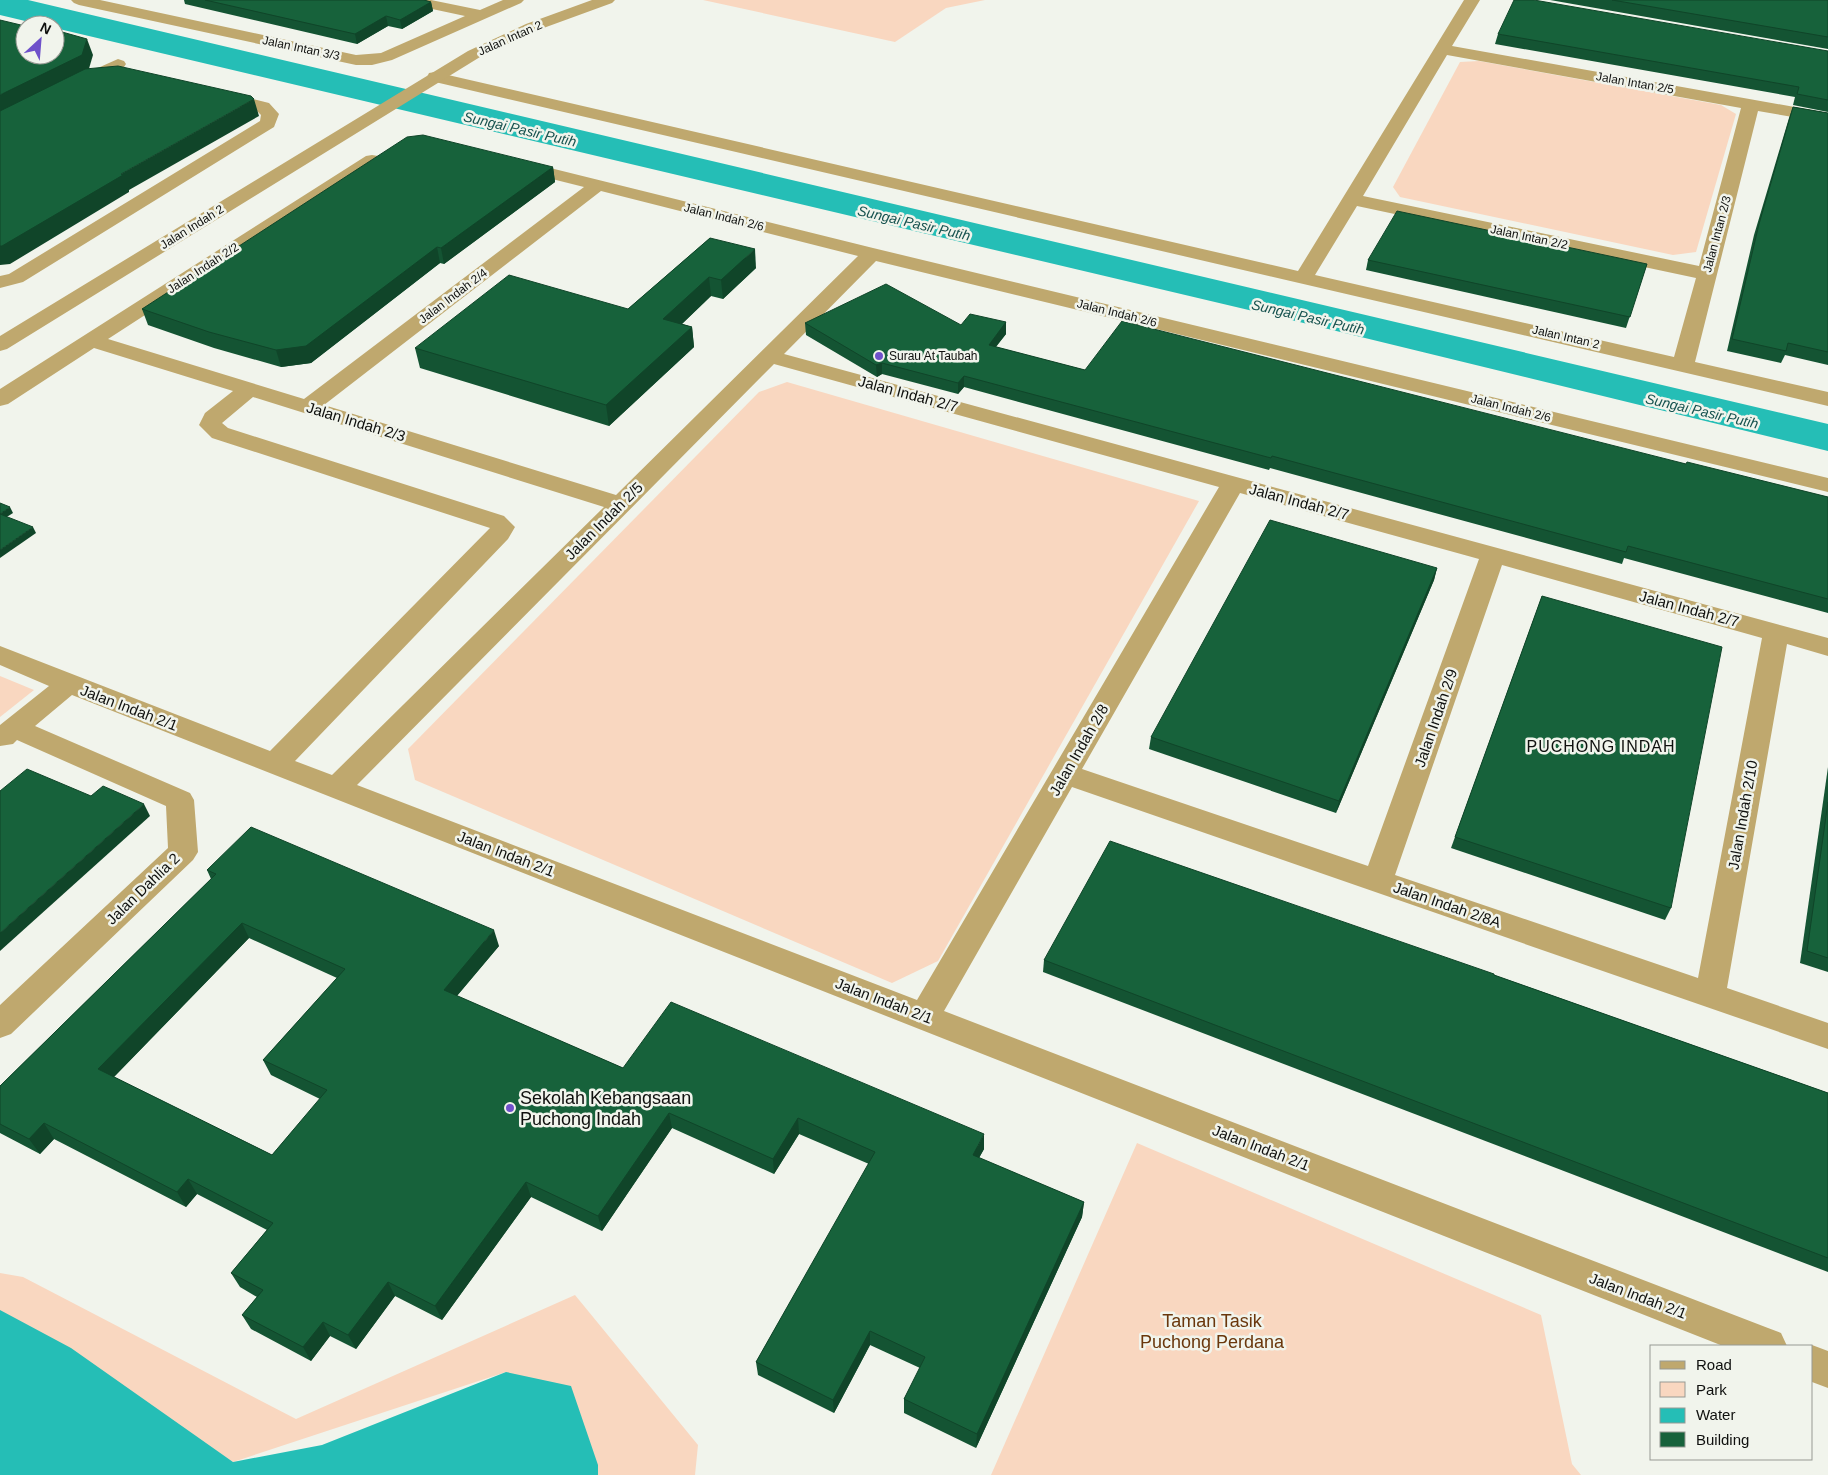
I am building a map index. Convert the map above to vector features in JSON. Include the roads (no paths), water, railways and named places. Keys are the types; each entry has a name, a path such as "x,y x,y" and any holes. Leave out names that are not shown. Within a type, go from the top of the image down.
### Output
{"street":[{"name":"Jalan Intan 3/3","path":"79,0 356,60 372,60 386,56 516,0"},
{"path":"125,9 145,0"},
{"path":"409,0 481,15"},
{"name":"Jalan Intan 2","path":"418,88 474,54 532,27 608,0"},
{"path":"1304,277 1472,0"},
{"name":"Jalan Intan 2/5","path":"1442,49 1828,118"},
{"path":"60,93 111,67 131,76"},
{"name":"Jalan Intan 2","path":"435,77 1828,399"},
{"name":"Jalan Indah 2","path":"1,344 418,88"},
{"path":"0,282 16,278 268,123 270,114 263,107 203,92"},
{"name":"Jalan Intan 2/3","path":"1683,364 1751,104"},
{"name":"Jalan Indah 2/2","path":"0,399 391,148"},
{"name":"Jalan Indah 2/6","path":"501,161 872,254 1828,485"},
{"name":"Jalan Indah 2/4","path":"307,407 598,185"},
{"name":"Jalan Intan 2/2","path":"1351,199 1707,274"},
{"name":"Jalan Indah 2/5","path":"336,788 872,254"},
{"name":"Jalan Indah 2/3","path":"91,340 621,504"},
{"name":"Jalan Indah 2/7","path":"769,356 1828,648"},
{"path":"249,389 213,418 210,425 220,433 496,521 503,527 499,534 275,764"},
{"name":"Jalan Indah 2/8","path":"924,1017 1233,484"},
{"name":"Jalan Indah 2/9","path":"1378,882 1493,555"},
{"name":"Jalan Indah 2/10","path":"1710,996 1776,633"},
{"name":"Jalan Indah 2/1","path":"0,656 1765,1345"},
{"path":"7,734 69,684"},
{"name":"Jalan Dahlia 2","path":"0,1025 183,852 180,800 7,734"},
{"name":"Jalan Indah 2/8A","path":"1065,774 1828,1036"},
{"path":"1813,1363 1828,1370"}],"water":[{"name":"Sungai Pasir Putih","path":"0,0 28,0 1828,424 1828,451 1283,318 65,30 65,15 15,15 15,19 0,15"},
{"path":"0,1310 71,1348 233,1462 322,1445 506,1372 571,1386 598,1465 598,1475 0,1475"}],"place":[{"name":"Surau At Taubah","path":"879,356"},
{"name":"Sekolah Kebangsaan Puchong Indah","path":"510,1108"}],"district":[{"name":"PUCHONG INDAH","path":"1601,746"}],"park label":[{"name":"Taman Tasik Puchong Perdana","path":"1212,1331"}]}
